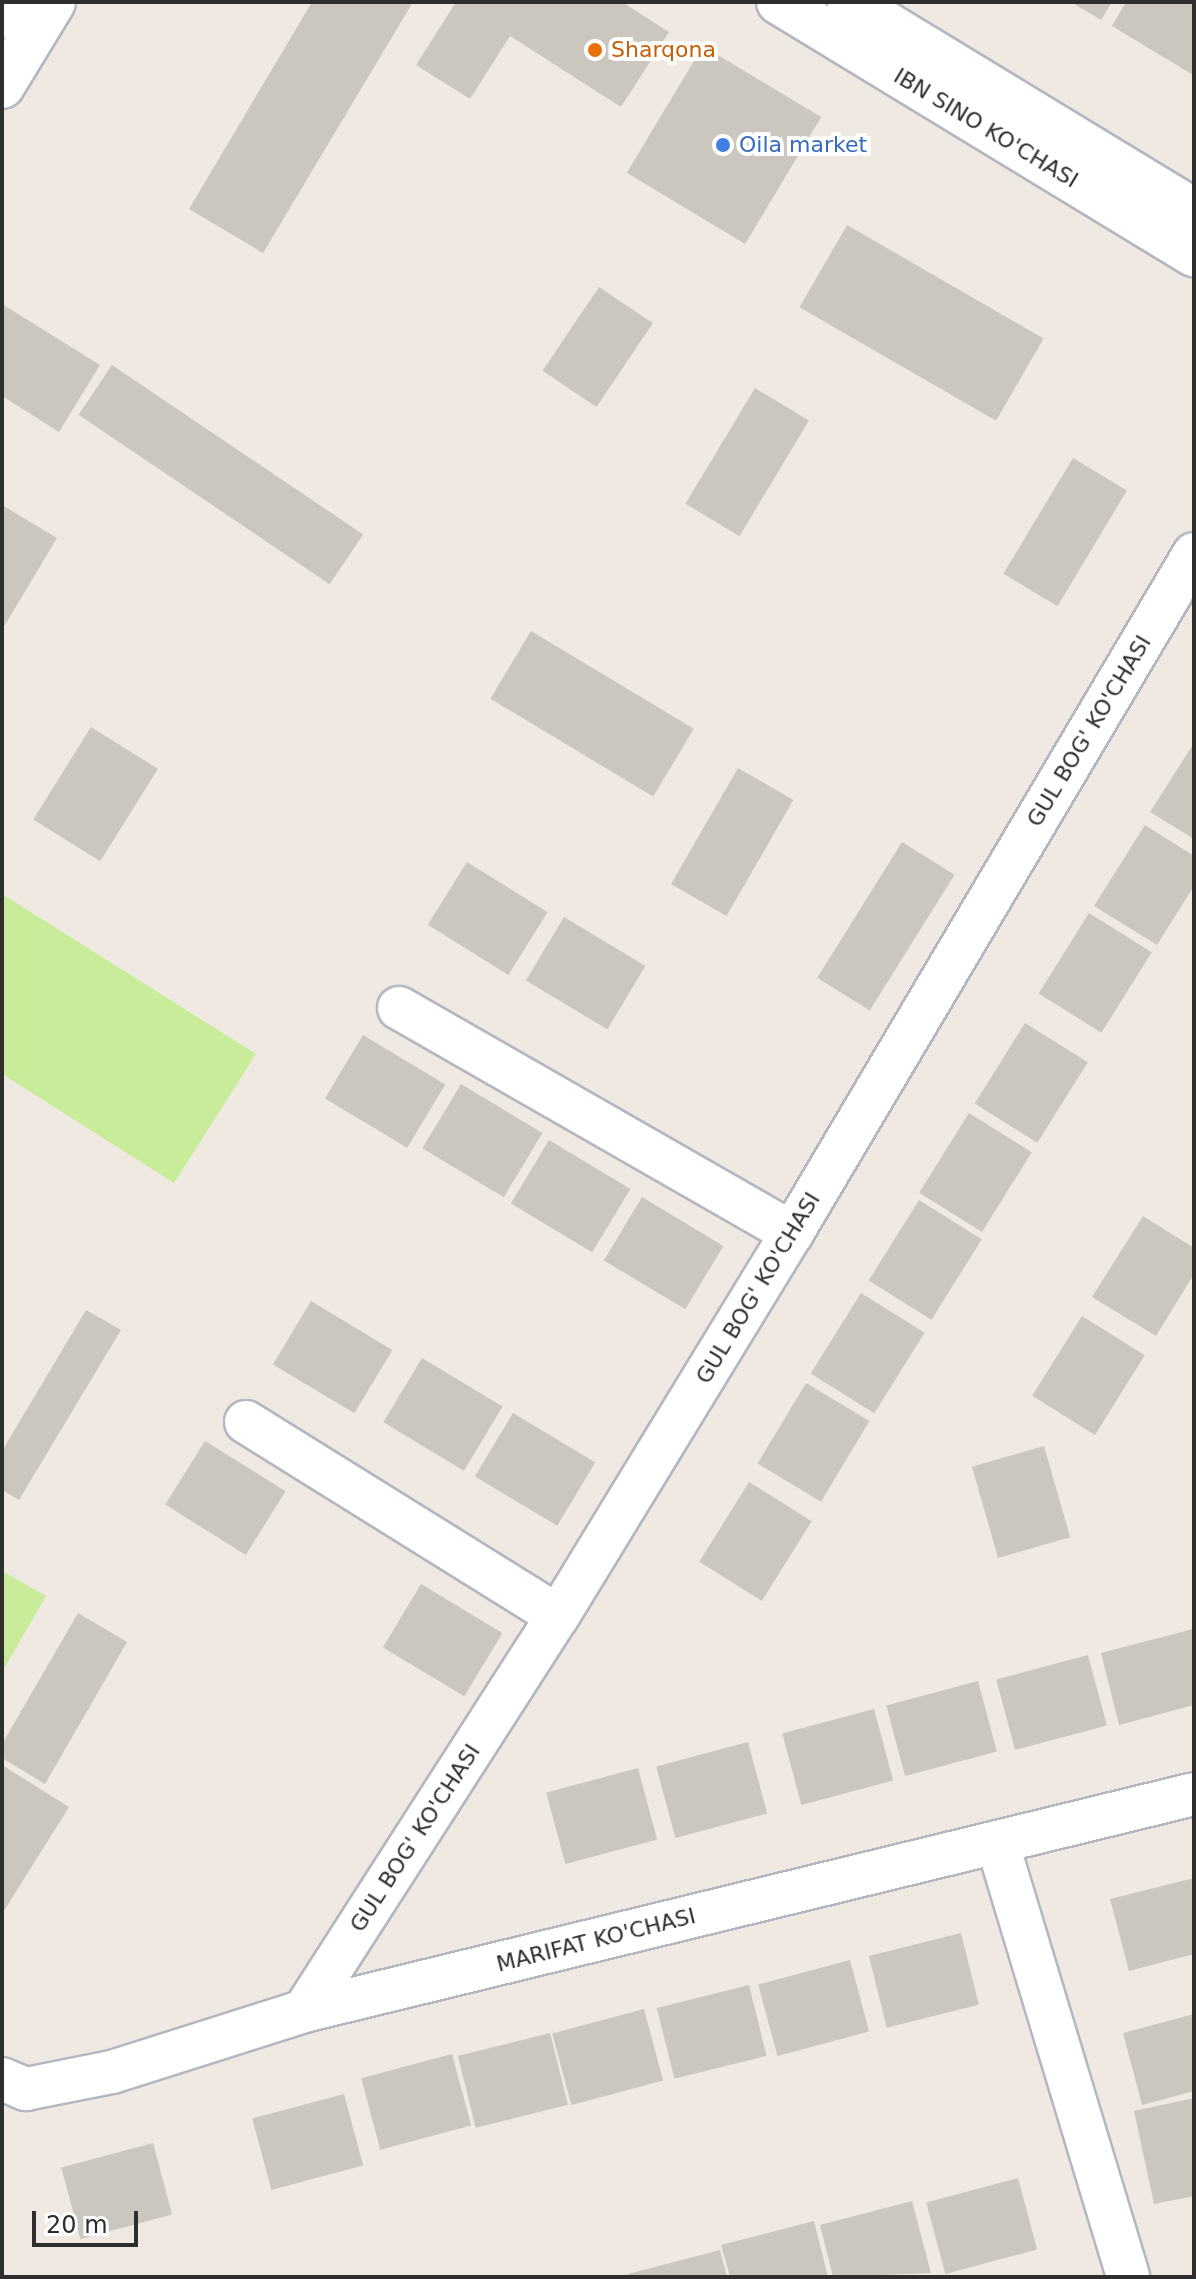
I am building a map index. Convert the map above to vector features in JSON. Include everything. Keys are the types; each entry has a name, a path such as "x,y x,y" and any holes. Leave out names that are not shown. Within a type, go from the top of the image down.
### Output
{"main road":[{"path":"2,16 10,2"},
{"path":"2,86 53,2"},
{"name":"IBN SINO KO'CHASI","path":"779,2 1194,254"},
{"name":"IBN SINO KO'CHASI","path":"850,2 1194,211"}],"street":[{"name":"GUL BOG' KO'CHASI","path":"304,2011 558,1616 792,1233 1194,554"},
{"path":"399,1008 792,1233"},
{"path":"246,1422 558,1616"},
{"name":"MARIFAT KO'CHASI","path":"2,2079 26,2089 112,2072 304,2011 1194,1794"},
{"path":"997,1842 1128,2277"}],"green space":[{"path":"2,894 256,1054 174,1183 2,1074"},
{"path":"2,1571 46,1596 2,1672"}],"building":[{"path":"312,2 413,2 263,253 189,209"},
{"name":"Sharqona","path":"456,2 622,2 669,32 621,107 510,36 470,99 416,65"},
{"path":"1071,2 1112,2 1101,20"},
{"path":"1126,2 1194,2 1193,75 1112,26"},
{"name":"Oila market","path":"703,46 821,117 745,244 627,173"},
{"path":"847,225 1044,338 996,421 800,307"},
{"path":"599,287 653,323 596,407 543,371"},
{"path":"2,304 100,365 59,432 2,396"},
{"path":"112,365 363,534 330,584 78,415"},
{"path":"755,388 809,420 739,536 685,504"},
{"path":"1073,458 1127,490 1057,606 1003,574"},
{"path":"2,505 57,538 2,630"},
{"path":"531,631 694,729 653,797 490,699"},
{"path":"91,727 158,769 100,861 33,819"},
{"path":"1194,743 1194,839 1150,812"},
{"path":"738,768 793,800 726,916 671,884"},
{"path":"1145,825 1194,856 1194,886 1157,945 1094,906"},
{"path":"902,842 955,875 870,1011 817,978"},
{"path":"467,862 548,912 508,975 428,925"},
{"path":"1089,913 1152,952 1101,1033 1039,994"},
{"path":"564,917 645,966 607,1029 526,980"},
{"path":"1025,1023 1088,1062 1037,1143 975,1104"},
{"path":"363,1035 445,1084 407,1148 325,1098"},
{"path":"461,1084 542,1133 504,1197 422,1148"},
{"path":"969,1113 1032,1152 982,1232 919,1193"},
{"path":"549,1140 630,1189 592,1252 511,1203"},
{"path":"642,1197 723,1246 685,1309 604,1260"},
{"path":"919,1200 982,1239 931,1320 869,1281"},
{"path":"1143,1216 1194,1248 1194,1274 1156,1336 1092,1297"},
{"path":"861,1293 925,1333 874,1413 811,1374"},
{"path":"311,1301 392,1350 354,1413 273,1364"},
{"path":"86,1310 121,1330 19,1500 2,1490 2,1451"},
{"path":"1082,1316 1145,1355 1095,1435 1032,1396"},
{"path":"422,1358 503,1406 464,1471 383,1422"},
{"path":"806,1383 869,1421 821,1502 758,1464"},
{"path":"513,1413 595,1462 557,1526 475,1476"},
{"path":"205,1441 286,1491 246,1555 165,1505"},
{"path":"1044,1446 1070,1537 998,1558 972,1467"},
{"path":"749,1482 812,1521 762,1601 699,1562"},
{"path":"421,1584 502,1633 464,1696 383,1647"},
{"path":"78,1613 127,1642 45,1784 2,1758 2,1744"},
{"path":"1193,1629 1194,1705 1119,1725 1101,1653"},
{"path":"1088,1655 1107,1726 1015,1750 996,1680"},
{"path":"978,1681 997,1752 905,1776 886,1706"},
{"path":"874,1709 893,1780 801,1805 782,1734"},
{"path":"748,1742 767,1813 675,1838 656,1767"},
{"path":"2,1765 69,1807 2,1914"},
{"path":"638,1768 657,1839 565,1864 546,1793"},
{"path":"1194,1878 1194,1954 1129,1971 1110,1899"},
{"path":"961,1933 979,2005 887,2028 869,1956"},
{"path":"850,1960 869,2031 777,2056 758,1985"},
{"path":"749,1985 767,2056 674,2079 657,2008"},
{"path":"644,2009 663,2080 571,2105 552,2034"},
{"path":"1194,2014 1194,2091 1142,2105 1123,2033"},
{"path":"550,2033 568,2105 476,2128 458,2056"},
{"path":"452,2054 471,2125 380,2150 361,2078"},
{"path":"344,2094 363,2165 271,2190 252,2119"},
{"path":"1194,2098 1194,2196 1154,2204 1134,2111"},
{"path":"153,2143 172,2214 80,2239 61,2168"},
{"path":"1018,2178 1037,2249 945,2274 926,2203"},
{"path":"912,2201 931,2273 833,2277 820,2225"},
{"path":"814,2221 828,2277 730,2277 721,2245"},
{"path":"720,2250 727,2277 629,2277 628,2274"}],"place":[{"name":"Sharqona","path":"595,50"},
{"name":"Oila market","path":"723,145"}]}
